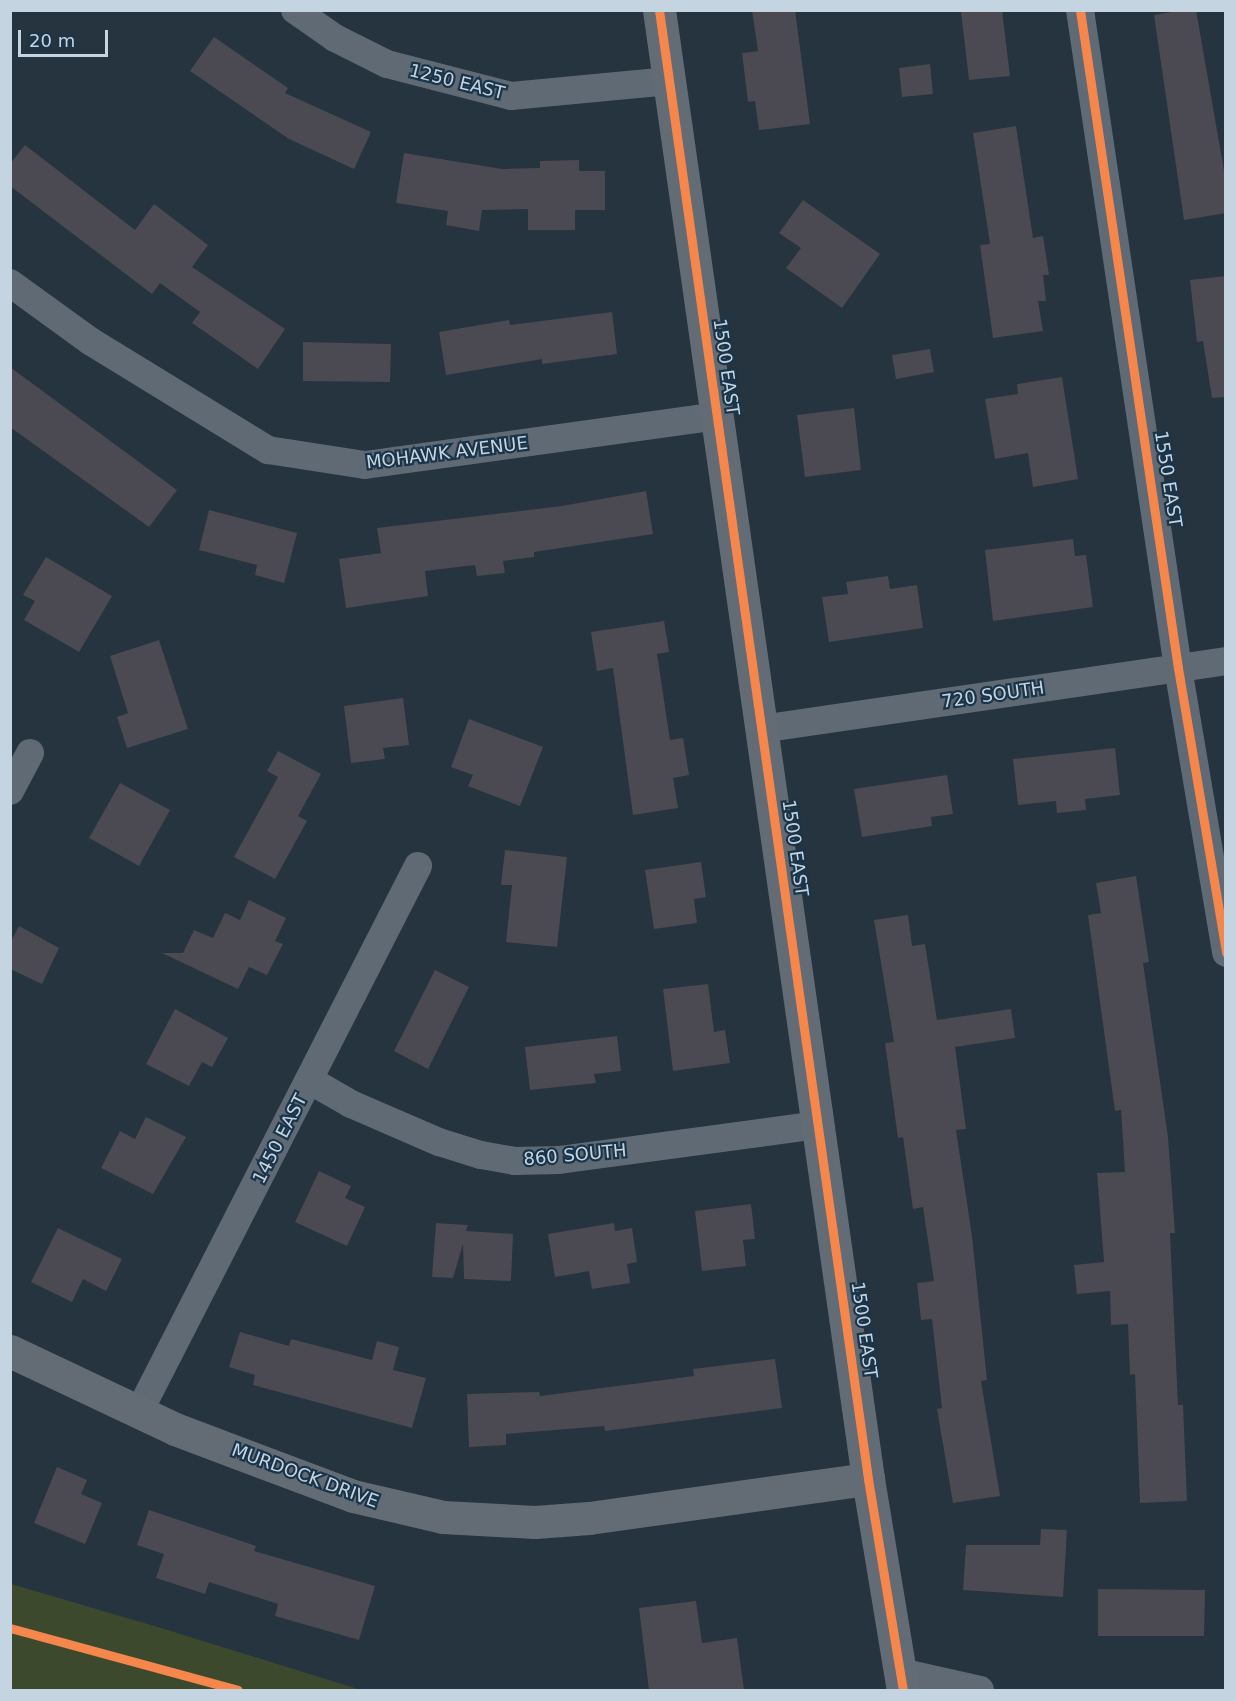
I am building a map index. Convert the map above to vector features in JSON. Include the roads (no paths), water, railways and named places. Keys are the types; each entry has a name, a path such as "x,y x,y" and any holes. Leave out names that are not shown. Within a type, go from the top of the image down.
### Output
{"street":[{"name":"1250 EAST","path":"295,10 335,38 387,64 511,96 669,81"},
{"name":"1500 EAST","path":"659,10 868,1479 901,1681"},
{"name":"1550 EAST","path":"1080,10 1178,668 1226,953"},
{"name":"MOHAWK AVENUE","path":"10,283 90,341 268,450 365,465 716,416"},
{"name":"720 SOUTH","path":"761,729 1226,661"},
{"path":"10,791 30,753"},
{"name":"1450 EAST","path":"140,1410 311,1081 418,866"},
{"name":"860 SOUTH","path":"311,1081 351,1104 439,1142 481,1155 515,1161 559,1160 819,1125"},
{"name":"MURDOCK DRIVE","path":"10,1351 140,1410 175,1429 353,1496 454,1518 535,1522 579,1519 868,1479"},
{"path":"901,1681 980,1690"}]}
